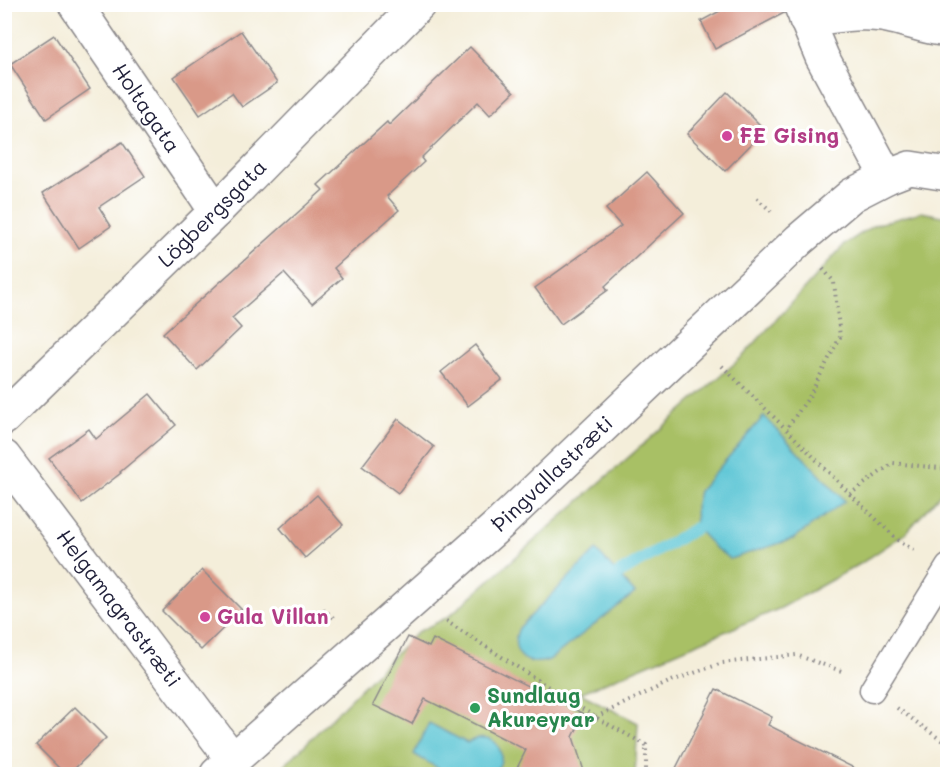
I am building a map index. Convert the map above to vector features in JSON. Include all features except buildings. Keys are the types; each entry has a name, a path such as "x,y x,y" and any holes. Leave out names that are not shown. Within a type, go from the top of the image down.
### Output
{"street":[{"name":"Holtagata","path":"75,4 216,211"},
{"name":"Lögbergsgata","path":"4,418 216,211 419,4"},
{"path":"887,177 822,57 803,12 891,16 926,28 948,30"},
{"name":"Þingvallastræti","path":"225,767 502,522 799,240 852,195 910,168 948,174"},
{"name":"Helgamagrastræti","path":"4,457 225,767"}],"lane":[{"path":"872,690 948,567"}],"path":[{"path":"757,198 799,240 834,282 840,337 808,397 786,429"},
{"path":"719,363 900,542"},
{"path":"850,494 893,463 948,469"},
{"path":"323,609 363,645"},
{"path":"437,616 595,717 646,745 645,774"},
{"path":"595,717 669,682 722,663 796,655 839,669 948,745"}],"green space":[{"path":"921,212 947,217 947,486 906,533 860,564 781,608 580,693 638,723 635,774 276,774 417,632 448,617 743,356 845,244 874,225"}],"water":[{"path":"764,416 845,501 793,539 730,559 715,548 696,528 695,507 699,491"},
{"path":"596,550 635,593 549,660 533,662 526,660 517,651 516,636 519,628"},
{"path":"429,723 467,743 478,738 487,738 494,742 501,756 496,770 486,775 454,775 414,754"}],"waterway":[{"path":"618,574 696,528"}],"place":[{"name":"FE Gising","path":"727,136"},
{"name":"Gula Villan","path":"205,617"},
{"name":"Sundlaug Akureyrar","path":"475,708"}]}
